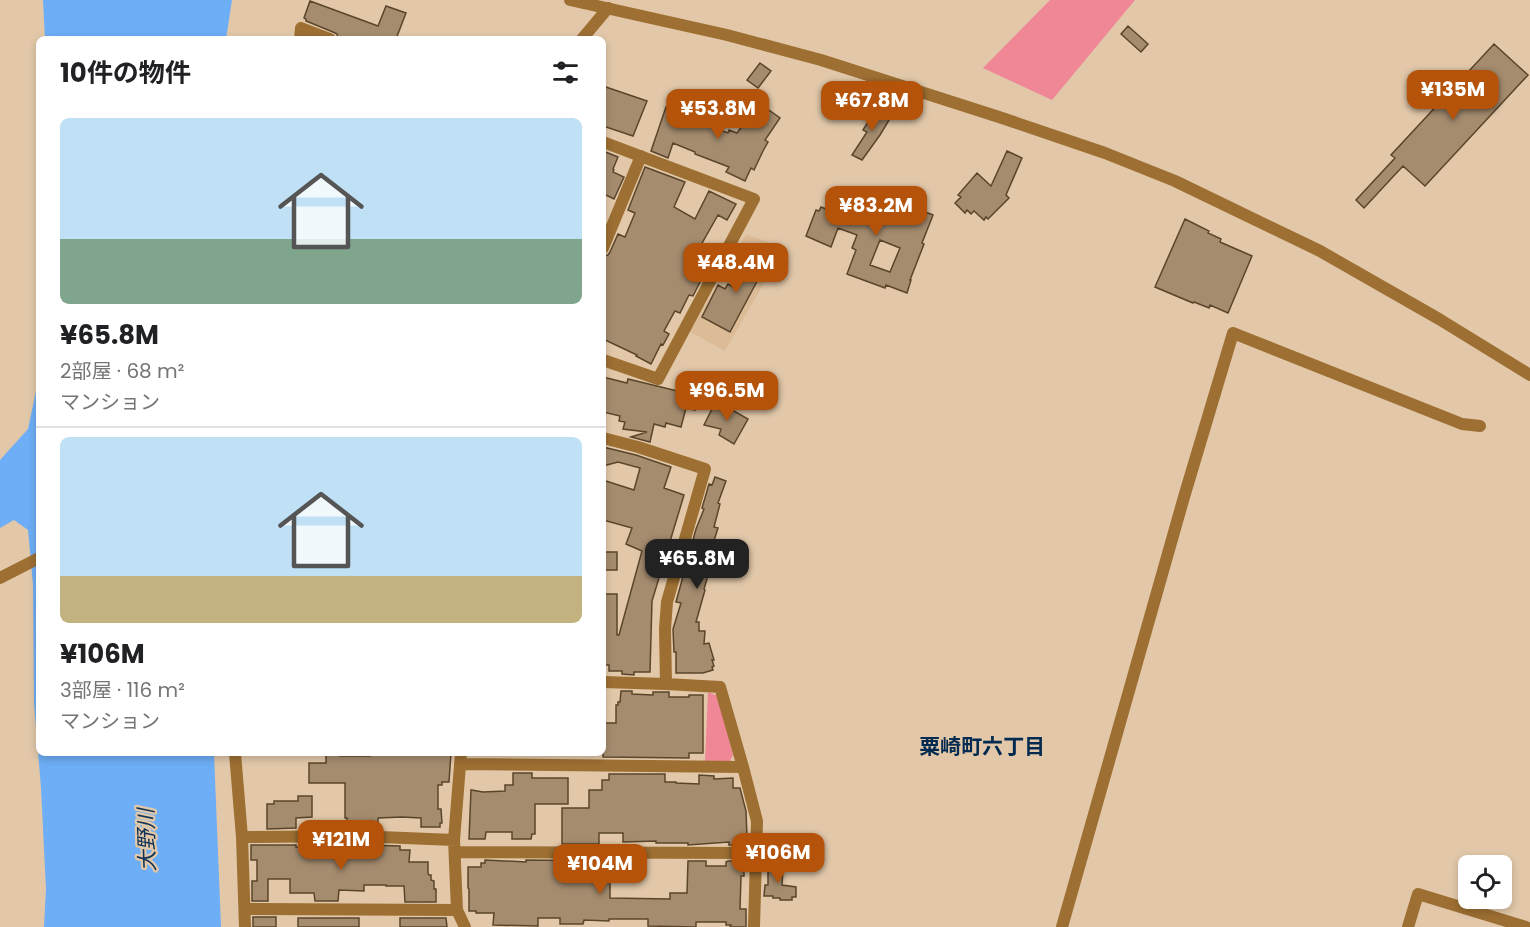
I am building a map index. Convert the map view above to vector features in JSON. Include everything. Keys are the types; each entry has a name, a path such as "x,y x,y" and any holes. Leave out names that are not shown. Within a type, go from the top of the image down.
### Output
{"street":[{"path":"570,0 612,4 821,60 1105,153 1175,181 1320,251 1439,319 1530,375"},
{"path":"585,36 612,4"},
{"path":"300,36 301,28 322,36"},
{"path":"606,143 754,199 658,379 606,361"},
{"path":"606,241 641,156"},
{"path":"1062,927 1233,333 1462,424 1480,426"},
{"path":"606,439 705,469 667,602 666,684"},
{"path":"0,578 36,560"},
{"path":"606,682 720,687 757,821 754,927"},
{"path":"235,756 242,837 245,927"},
{"path":"465,927 457,910 454,846 461,759 743,767"},
{"path":"242,837 355,836 454,846 756,853"},
{"path":"1408,927 1418,894 1526,927"},
{"path":"245,909 457,910"}],"shaded area":[{"path":"1050,0 1135,0 1052,100 983,68"},
{"path":"746,234 784,248 725,351 690,332"},
{"path":"708,692 718,696 733,755 730,761 705,762"}],"water":[{"path":"43,0 232,0 226,36 45,36"},
{"path":"36,391 36,727 33,584 28,530 14,520 0,528 0,460 28,429"},
{"name":"大野川","path":"38,756 214,756 221,927 44,927 46,889"}],"building":[{"path":"310,1 378,26 386,6 406,13 397,36 337,36 304,18"},
{"path":"1128,26 1148,44 1141,52 1121,34"},
{"path":"1494,44 1528,75 1425,186 1403,166 1364,208 1356,200 1395,158 1391,155"},
{"path":"760,63 771,71 758,88 747,80"},
{"path":"606,87 647,101 633,136 606,127"},
{"path":"759,103 780,118 765,140 768,142 754,170 751,168 745,181 726,172 729,167 673,143 668,158 651,151 666,107 686,115 685,117 728,133 729,130 737,133"},
{"path":"878,106 892,115 862,160 852,155 867,132 863,130"},
{"path":"1007,151 1022,158 1006,195 1009,198 988,219 986,217 984,220 974,211 971,214 967,210 965,213 955,203 961,197 958,195 977,173 991,186"},
{"path":"606,152 618,157 613,172 624,177 614,199 606,195"},
{"path":"645,167 685,182 674,207 695,219 709,191 736,204 727,220 718,215 701,245 712,251 697,280 700,282 693,296 689,295 680,313 675,311 664,331 669,334 651,364 606,340 606,255 610,252 618,234 625,237 635,213 628,210"},
{"path":"886,189 900,197 897,202 917,213 918,209 933,215 907,293 886,285 885,288 847,274 856,250 852,248 857,235 838,228 831,247 806,236 816,210 819,211 821,207 826,209 835,191 860,201 864,195 879,202","holes":["880,240 900,248 890,272 870,265"]},
{"path":"1185,219 1209,231 1208,233 1221,239 1220,242 1252,256 1228,313 1210,305 1209,308 1193,303 1155,287"},
{"path":"758,250 764,251 770,257 730,332 702,317 718,285 725,289 728,284 735,288 749,263 750,256"},
{"path":"606,378 627,383 628,379 698,396 695,410 686,408 681,427 666,423 665,427 654,424 650,442 631,437 647,432 623,429 625,422 619,421 620,416 606,413"},
{"path":"719,403 748,419 734,444 719,435 721,429 704,425 713,407 715,408"},
{"path":"606,448 671,467 664,488 684,495 652,601 650,672 634,672 634,675 622,674 622,671 609,671 609,665 606,665 606,594 617,594 617,635 619,635 642,551 626,544 632,528 606,521 606,481 634,490 640,468 618,462 606,465"},
{"path":"715,477 726,481 718,503 720,504 714,527 718,528 711,550 715,551 696,622 699,622 699,631 705,631 704,644 709,643 714,666 713,670 703,673 676,673 673,629 681,603 676,602 696,529 704,509 702,508 709,484 712,485"},
{"path":"606,552 617,552 617,570 606,570"},
{"path":"621,691 653,695 653,692 669,692 669,697 703,695 703,753 689,753 689,758 603,757 606,756 606,723 616,723 616,705 620,702"},
{"path":"326,756 451,756 449,782 442,782 442,785 438,785 438,809 441,809 442,823 440,827 421,827 421,818 402,817 378,818 378,829 347,828 345,783 309,783 309,763 326,763"},
{"path":"513,773 532,773 532,778 568,778 568,804 535,804 535,834 532,834 531,839 512,839 512,832 486,832 485,839 469,839 471,790 505,791 505,785 513,785"},
{"path":"609,774 665,774 665,782 699,784 699,775 714,776 714,779 733,778 733,788 740,788 746,811 747,838 739,839 739,845 729,845 729,842 688,845 688,843 656,843 656,841 623,842 623,833 599,833 599,844 562,844 562,808 589,808 589,790 602,790 602,780 609,780"},
{"path":"298,796 312,796 312,817 296,818 296,828 267,829 267,804 274,804 274,801 298,801"},
{"path":"328,844 400,846 400,850 410,850 409,862 428,862 428,873 436,889 436,902 405,902 404,886 386,885 364,885 364,891 339,890 338,901 315,901 314,893 290,893 290,879 268,879 268,901 252,901 252,881 257,881 257,860 251,860 251,845 296,845 296,847 308,848 308,850 328,851"},
{"path":"485,860 610,861 610,898 670,899 670,893 687,893 688,861 706,861 706,866 726,866 728,861 739,861 739,863 744,863 744,876 741,876 740,909 746,909 746,927 730,927 731,925 726,925 726,922 696,922 696,927 648,926 648,919 584,920 583,924 560,924 560,918 538,918 538,926 493,925 494,913 469,911 468,867 481,867 481,863 485,863"},
{"path":"768,861 780,862 780,869 783,869 782,885 796,887 796,897 792,897 792,900 764,896 765,885 768,885"},
{"path":"253,917 276,917 276,927 253,927"},
{"path":"298,918 359,918 359,927 298,927"},
{"path":"400,918 446,918 447,927 400,927"}],"district":[{"name":"粟崎町六丁目","path":"982,747"}]}
